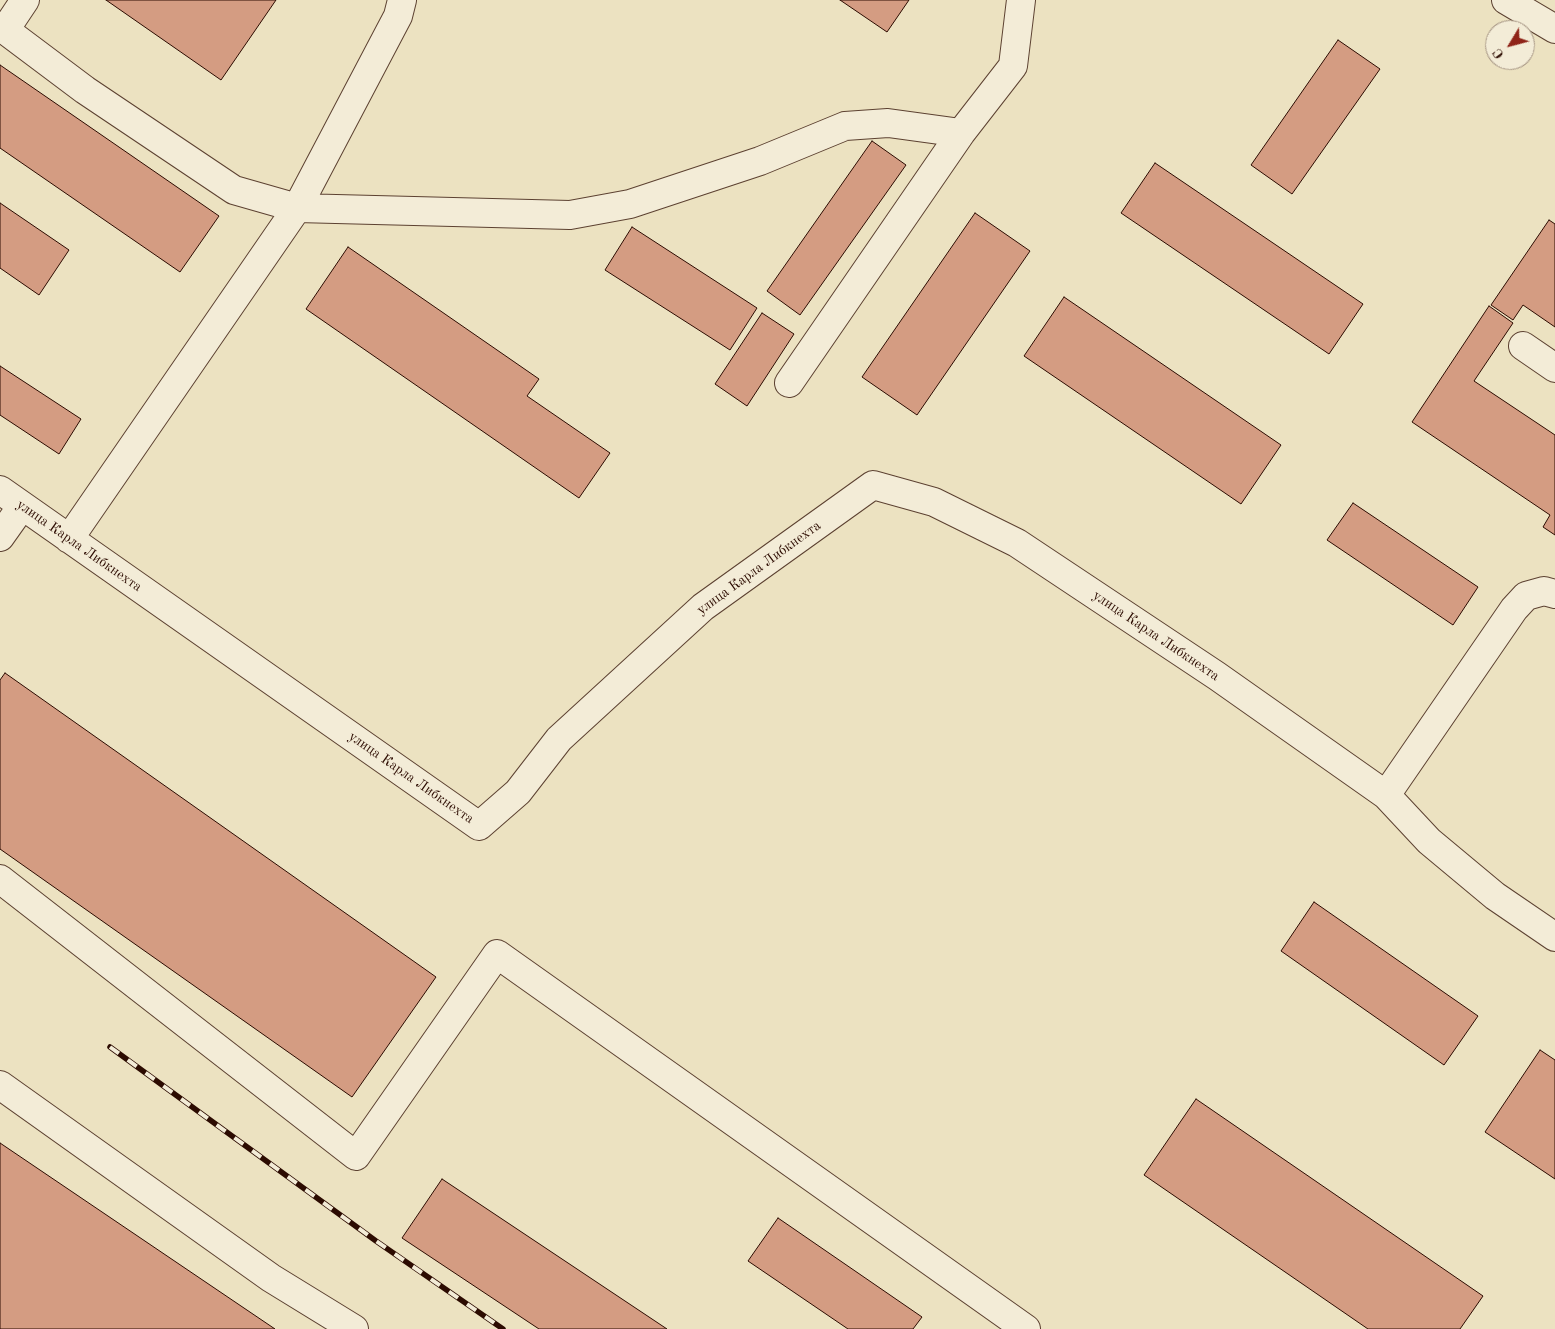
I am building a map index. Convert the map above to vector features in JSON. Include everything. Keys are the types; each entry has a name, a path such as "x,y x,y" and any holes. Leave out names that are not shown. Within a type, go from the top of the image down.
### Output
{"lane":[{"path":"25,0 6,30 85,90 234,190 297,208 570,215 630,204 760,161 844,126 888,123 961,134"},
{"path":"69,539 297,208 398,16 402,0"},
{"path":"788,383 961,134 1013,66 1021,0"},
{"path":"1506,0 1555,29"},
{"path":"1523,346 1555,368"},
{"name":"улица Карла Либкнехта","path":"0,490 480,826 518,792 559,738 703,607 874,485 934,502 1017,543 1217,676 1386,795 1429,841 1495,896 1555,937"},
{"path":"0,537 22,506"},
{"path":"1386,795 1514,609 1526,596 1544,591 1555,594"},
{"path":"0,879 356,1156 496,954 1026,1329"},
{"path":"0,1085 270,1278 354,1329"}],"building":[{"path":"106,0 276,0 221,80"},
{"path":"840,0 909,0 887,32"},
{"path":"1338,40 1380,69 1292,194 1251,165"},
{"path":"0,65 219,216 180,272 0,148"},
{"path":"872,141 906,165 800,315 767,291"},
{"path":"1155,163 1363,304 1329,354 1121,213"},
{"path":"0,203 69,250 39,295 0,268"},
{"path":"975,213 1030,251 917,415 862,377"},
{"path":"1549,220 1555,224 1555,327 1523,305 1513,320 1491,305"},
{"path":"632,227 757,308 730,350 605,270"},
{"path":"348,247 539,379 527,396 610,453 579,498 306,309"},
{"path":"1064,297 1281,445 1241,504 1024,356"},
{"path":"1489,306 1513,323 1474,381 1555,435 1555,535 1543,527 1550,515 1412,422"},
{"path":"762,313 794,334 747,406 715,384"},
{"path":"0,366 81,419 59,454 0,415"},
{"path":"1353,503 1478,587 1453,625 1327,540"},
{"path":"5,673 436,977 352,1097 0,849 0,680"},
{"path":"1314,902 1478,1016 1444,1065 1281,951"},
{"path":"1540,1050 1555,1060 1555,1179 1485,1132"},
{"path":"1196,1099 1483,1296 1460,1329 1368,1329 1144,1175"},
{"path":"0,1143 275,1329 0,1329"},
{"path":"442,1179 667,1329 539,1329 402,1238"},
{"path":"778,1218 922,1317 913,1329 848,1329 748,1261"}],"railway":[{"path":"110,1047 376,1241 503,1329"}]}
